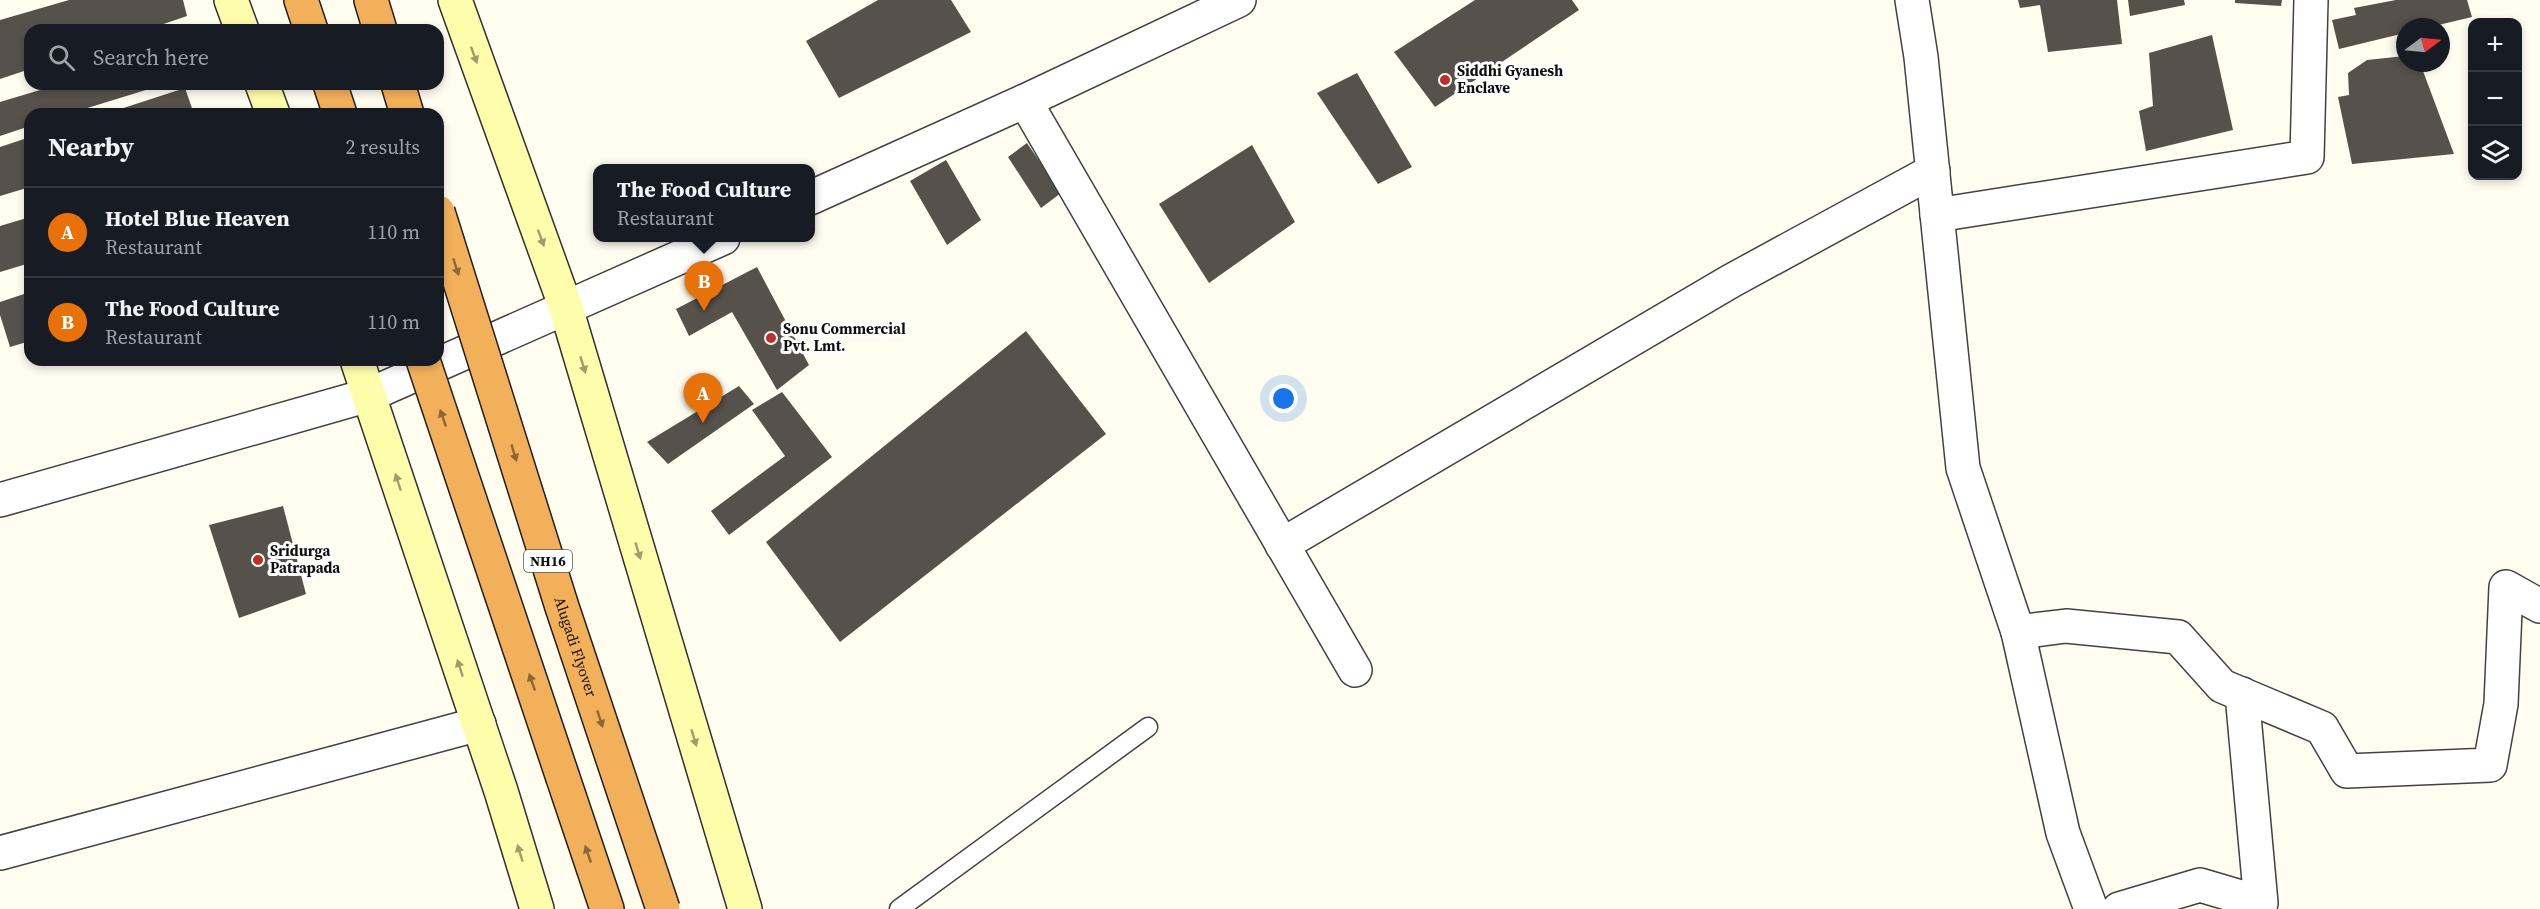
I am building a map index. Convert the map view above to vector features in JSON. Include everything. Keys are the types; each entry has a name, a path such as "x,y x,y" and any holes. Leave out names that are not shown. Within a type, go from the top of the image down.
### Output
{"highway":[{"path":"301,0 309,24"},
{"path":"371,0 378,24"},
{"path":"332,90 338,108"},
{"path":"400,90 405,108"},
{"name":"Alugadi Flyover","path":"444,231 562,607 663,909"},
{"path":"425,366 606,909"}],"street":[{"path":"231,0 240,24"},
{"path":"454,0 566,309 745,909"},
{"path":"815,196 1025,101 1239,0"},
{"path":"1912,0 1921,57 1963,468 2018,633 2063,832 2091,909"},
{"path":"1937,214 2307,157 2311,0"},
{"path":"264,90 271,108"},
{"path":"1025,101 1354,670"},
{"path":"1282,545 1731,281 1933,171"},
{"path":"444,363 712,242"},
{"path":"359,366 479,724 537,909"},
{"path":"0,500 369,396 437,366"},
{"path":"2018,633 2066,626 2178,637 2222,686 2322,728 2347,771 2490,765 2501,705 2506,586 2540,606"},
{"path":"2119,909 2200,885 2261,903 2242,694"},
{"path":"0,853 479,724"}],"lane":[{"path":"899,909 1148,727"}],"building":[{"path":"69,0 183,0 187,16 164,24 24,24 24,71 0,79 0,20"},
{"path":"878,0 951,0 971,32 839,98 806,41"},
{"name":"Siddhi Gyanesh Enclave","path":"1475,0 1572,0 1579,10 1435,107 1394,52"},
{"path":"2018,0 2117,0 2122,44 2048,52 2040,5 2020,8"},
{"path":"2128,0 2184,0 2185,5 2130,16"},
{"path":"2235,0 2282,0 2281,6 2235,3"},
{"path":"2396,0 2467,0 2472,17 2450,22 2450,18 2396,18 2396,35 2339,49 2332,20 2356,15 2354,8"},
{"path":"2212,35 2233,130 2146,151 2139,111 2153,106 2149,53"},
{"path":"2396,57 2396,72 2423,72 2454,154 2352,164 2338,97 2349,95 2348,73 2367,60"},
{"path":"1357,73 1412,167 1378,184 1317,93"},
{"path":"40,90 146,90 87,108 24,108 24,128 0,136 0,102"},
{"path":"179,90 186,90 192,108 123,108"},
{"path":"24,139 24,189 0,196 0,147"},
{"path":"1027,143 1061,193 1041,208 1008,157"},
{"path":"1252,145 1295,222 1209,283 1159,204"},
{"path":"946,160 981,220 947,245 910,181"},
{"path":"24,219 24,265 0,272 0,226"},
{"name":"Sonu Commercial Pvt. Lmt.","path":"757,267 809,365 777,390 732,312 689,336 676,309"},
{"path":"24,294 24,343 10,347 0,315 0,302"},
{"path":"1026,331 1106,434 840,642 766,542"},
{"path":"739,386 754,404 668,464 647,442"},
{"path":"782,392 832,457 729,535 711,511 785,456 752,410"},
{"name":"Sridurga Patrapada","path":"283,506 306,594 239,618 209,525"}],"place":[{"name":"Siddhi Gyanesh Enclave","path":"1445,80"},
{"name":"The Food Culture","path":"704,311"},
{"name":"Sonu Commercial Pvt. Lmt.","path":"771,338"},
{"name":"Hotel Blue Heaven","path":"703,423"},
{"name":"Sridurga Patrapada","path":"258,560"}]}
